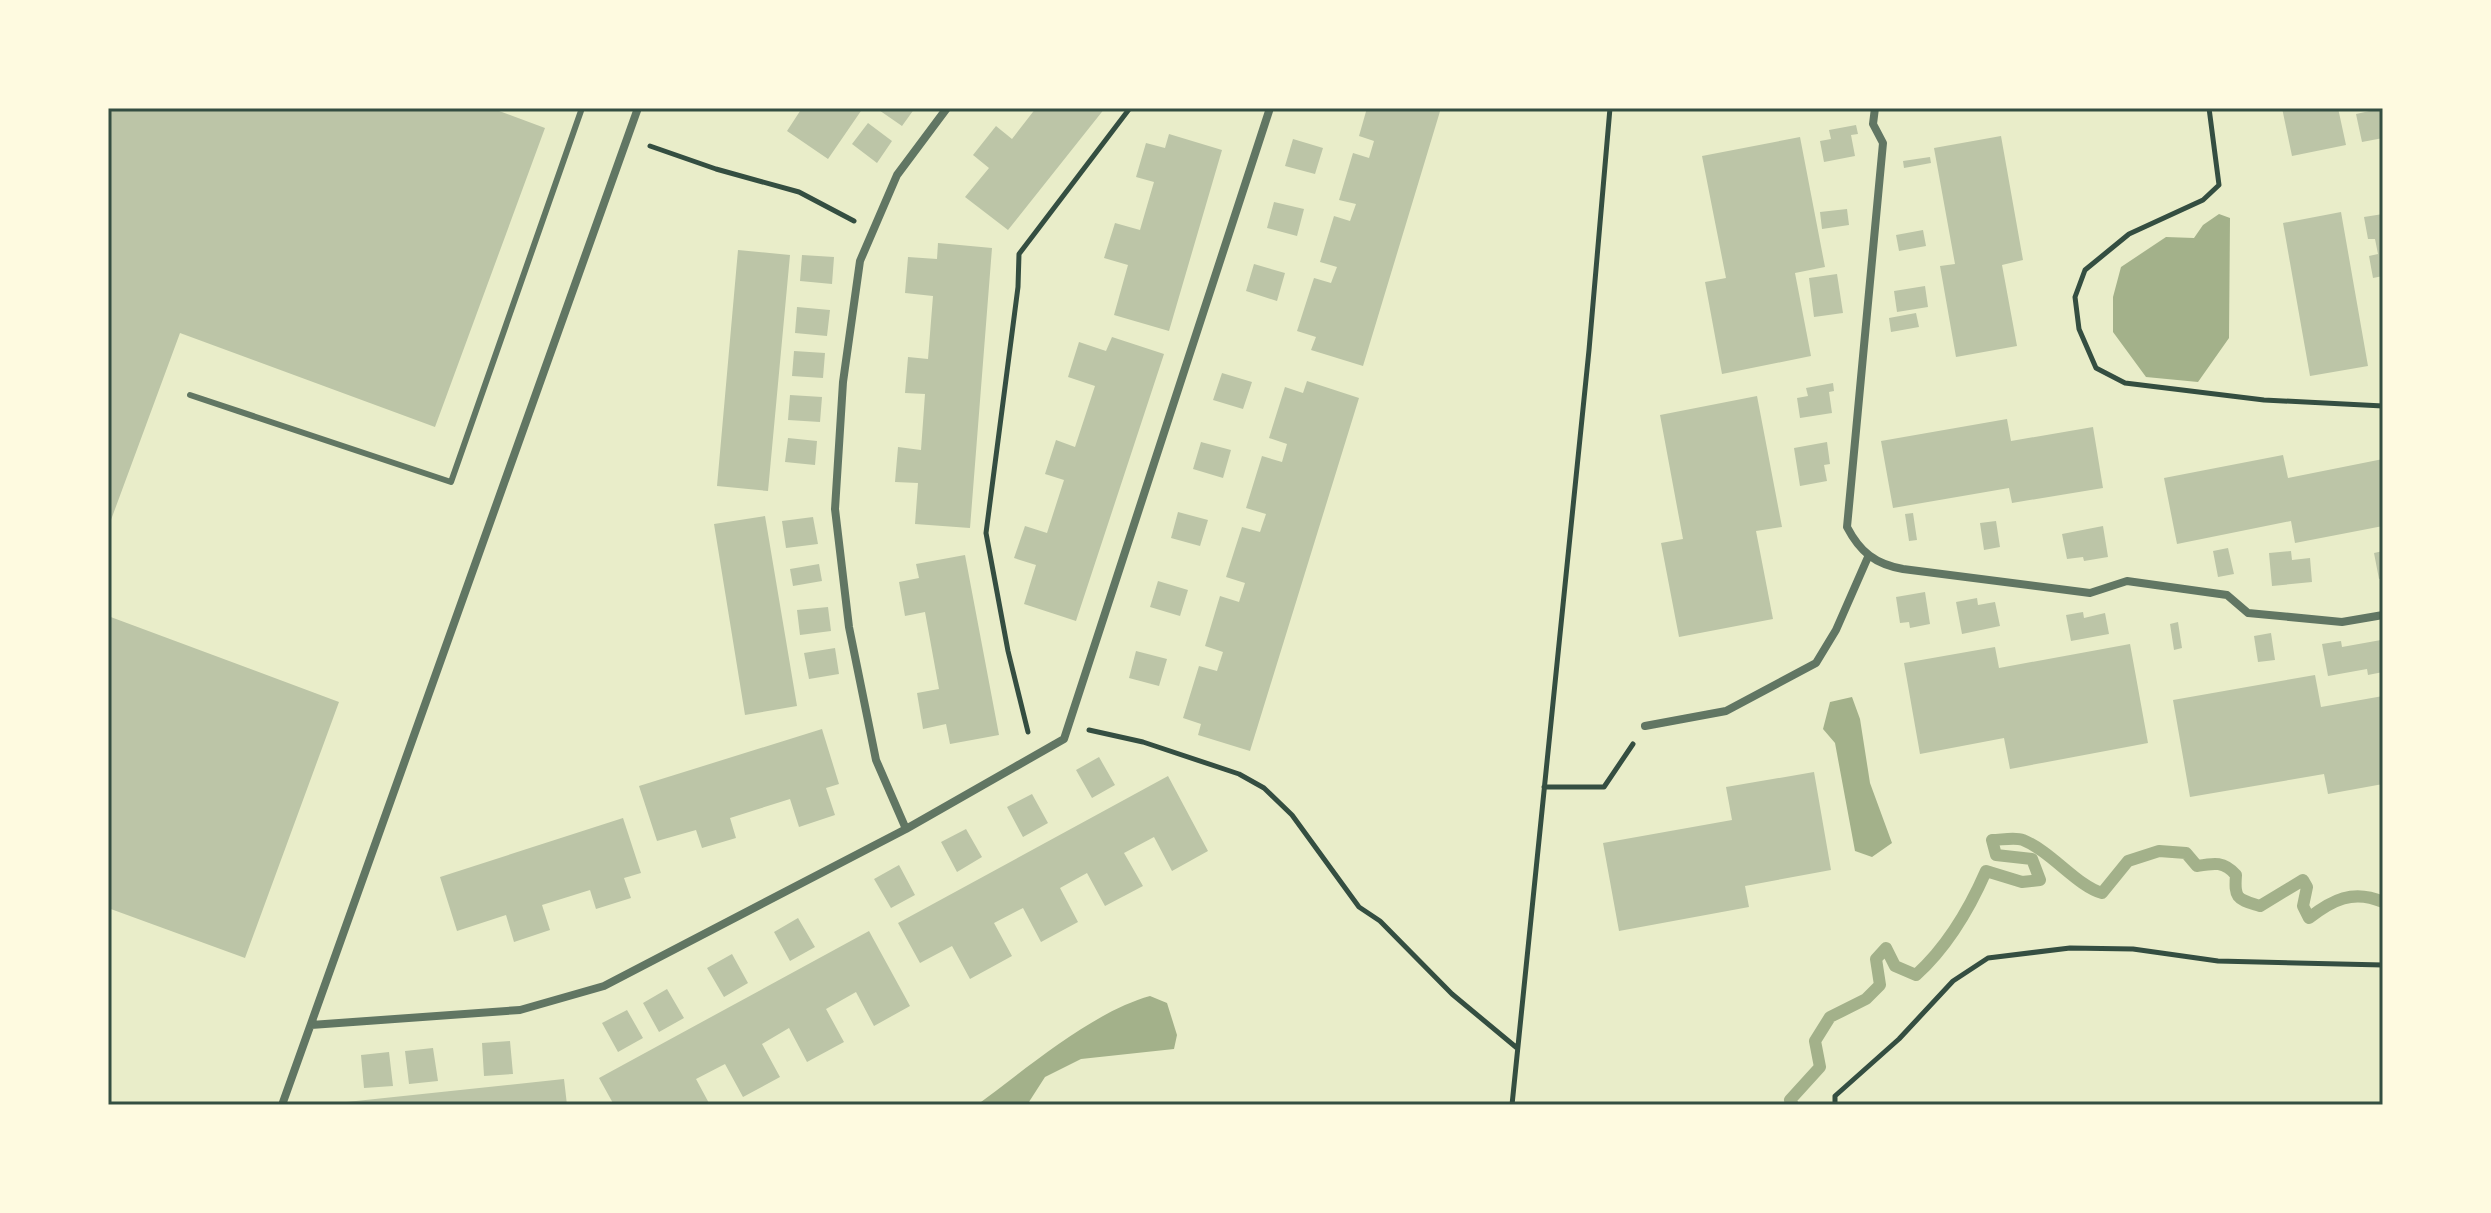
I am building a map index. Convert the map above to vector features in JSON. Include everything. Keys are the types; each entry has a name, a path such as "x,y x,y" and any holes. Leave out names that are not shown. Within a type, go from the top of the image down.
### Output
{"street":[{"path":"282,1105 638,108"},
{"path":"906,829 876,760 849,627 835,509 843,382 860,261 897,175 947,108"},
{"path":"311,1025 520,1010 604,986 906,829 1064,739 1270,108"},
{"path":"1875,108 1873,124 1883,143 1847,527 1855,543 1868,557 1885,566 1903,569 2090,593 2127,581 2227,595 2248,613 2342,622 2383,615"},
{"path":"1645,726 1726,711 1816,663 1836,630 1868,557"}],"lane":[{"path":"190,395 451,482 582,108"}],"path":[{"path":"1034,756 1008,651 986,533 1018,287 1019,254 1130,108"},
{"path":"1512,1105 1589,350 1610,108"},
{"path":"2209,108 2219,185 2203,200 2129,234 2085,270 2075,297 2079,329 2096,368 2125,383 2264,400 2383,406"},
{"path":"627,139 716,169 799,192 873,230"},
{"path":"1068,726 1143,742 1239,774 1264,788 1292,815 1359,907 1380,921 1452,994 1518,1048"},
{"path":"1544,787 1604,787 1645,726"},
{"path":"1835,1105 1835,1096 1899,1039 1953,981 1988,958 2070,948 2133,949 2218,961 2383,965"}],"shaded area":[{"path":"2219,214 2230,218 2229,338 2198,382 2146,377 2113,332 2113,297 2121,267 2166,237 2194,238 2203,225"},
{"path":"1852,697 1860,719 1870,783 1892,843 1872,857 1855,851 1835,743 1823,729 1830,702"},
{"path":"1150,996 1167,1003 1177,1035 1174,1049 1081,1059 1045,1077 1027,1105 977,1105 1083,1028"}],"building":[{"path":"108,108 491,108 545,128 435,427 180,333 108,528"},
{"path":"802,108 863,108 828,159 787,131"},
{"path":"876,108 915,108 902,126"},
{"path":"1036,108 1105,108 1008,230 965,197 989,168 973,155 996,126 1012,139"},
{"path":"1367,108 1441,108 1363,366 1311,350 1316,337 1297,331 1314,278 1331,283 1337,267 1320,262 1334,216 1350,221 1356,204 1339,200 1353,153 1369,158 1374,141 1359,136"},
{"path":"2282,108 2338,108 2346,145 2292,156"},
{"path":"2383,108 2383,138 2362,142 2356,114"},
{"path":"868,123 892,141 877,163 852,144"},
{"path":"1856,125 1858,134 1851,135 1855,156 1824,162 1820,141 1831,139 1829,130"},
{"path":"1169,134 1222,150 1169,331 1114,315 1128,265 1104,258 1115,223 1140,230 1154,182 1136,177 1146,143 1165,148"},
{"path":"2001,136 2023,260 2002,265 2017,346 1956,357 1940,266 1955,264 1934,148"},
{"path":"1800,137 1825,267 1795,273 1811,356 1722,374 1705,282 1726,278 1702,156"},
{"path":"1293,139 1323,148 1315,174 1285,166"},
{"path":"1930,157 1931,163 1904,168 1903,161"},
{"path":"1274,202 1304,209 1297,236 1267,228"},
{"path":"1847,209 1849,225 1822,229 1820,212"},
{"path":"2341,212 2368,366 2310,376 2283,223"},
{"path":"2383,214 2383,276 2373,278 2369,256 2378,254 2375,239 2368,239 2364,217"},
{"path":"1923,230 1926,246 1899,251 1896,235"},
{"path":"938,243 992,248 970,528 915,524 918,483 895,482 898,447 921,450 925,394 905,393 908,357 928,359 933,296 905,293 908,257 937,259"},
{"path":"738,250 790,255 768,491 717,486"},
{"path":"802,255 834,257 832,284 800,281"},
{"path":"1254,264 1285,273 1277,301 1246,291"},
{"path":"1837,274 1843,313 1814,317 1809,278"},
{"path":"1925,286 1928,307 1897,312 1894,291"},
{"path":"797,307 830,310 827,336 795,333"},
{"path":"1916,313 1919,327 1891,332 1889,318"},
{"path":"1112,337 1164,354 1076,621 1024,604 1036,565 1014,558 1025,526 1047,533 1064,480 1045,474 1056,440 1075,447 1095,386 1068,377 1079,342 1106,351"},
{"path":"794,351 825,353 823,378 792,376"},
{"path":"1222,373 1252,382 1243,409 1213,400"},
{"path":"1307,381 1359,398 1250,751 1198,735 1201,724 1183,718 1199,666 1217,671 1223,652 1205,646 1220,596 1239,602 1245,583 1226,577 1242,527 1260,532 1266,514 1246,508 1262,456 1282,462 1287,444 1269,438 1285,387 1303,393"},
{"path":"1833,383 1834,391 1829,392 1832,413 1800,418 1797,398 1808,396 1806,388"},
{"path":"790,395 822,397 820,422 788,420"},
{"path":"1757,396 1782,527 1756,531 1773,619 1679,637 1661,543 1683,539 1660,415"},
{"path":"2007,419 2011,441 2093,427 2103,488 2012,503 2009,488 1893,508 1881,441"},
{"path":"788,438 817,441 815,465 785,462"},
{"path":"1201,442 1231,450 1223,478 1193,469"},
{"path":"1827,442 1830,464 1824,465 1827,481 1800,486 1794,448"},
{"path":"2283,455 2288,478 2383,459 2383,526 2295,543 2291,521 2177,544 2164,478"},
{"path":"1178,512 1208,520 1200,546 1171,538"},
{"path":"1913,513 1917,540 1909,541 1905,514"},
{"path":"765,516 797,706 745,715 714,524"},
{"path":"813,517 818,544 786,548 782,521"},
{"path":"1996,521 2000,547 1984,550 1980,523"},
{"path":"2103,526 2108,557 2084,561 2083,557 2067,559 2062,534"},
{"path":"2228,548 2234,574 2218,577 2213,551"},
{"path":"2291,551 2292,560 2310,558 2312,582 2272,586 2269,553"},
{"path":"2383,551 2383,578 2379,579 2374,553"},
{"path":"965,555 999,735 950,744 946,724 923,729 917,693 939,689 925,612 905,616 899,582 919,578 916,564"},
{"path":"819,564 822,581 793,586 790,569"},
{"path":"1158,581 1188,590 1180,616 1150,607"},
{"path":"1925,592 1930,624 1910,628 1909,622 1900,623 1896,597"},
{"path":"1977,598 1978,605 1995,602 2000,626 1962,634 1956,602"},
{"path":"828,607 831,631 800,635 797,610"},
{"path":"2083,612 2084,618 2105,613 2109,634 2071,641 2066,615"},
{"path":"108,616 339,702 245,958 108,908"},
{"path":"2178,622 2182,648 2174,650 2170,624"},
{"path":"2271,633 2275,660 2258,662 2254,636"},
{"path":"2381,640 2383,672 2368,675 2367,669 2328,676 2322,644 2341,641 2342,647"},
{"path":"2130,644 2148,743 2010,769 2004,738 1920,754 1904,663 1995,647 1999,668"},
{"path":"835,648 839,674 809,679 804,653"},
{"path":"1136,651 1167,659 1159,686 1129,678"},
{"path":"2315,675 2321,707 2383,696 2383,784 2328,794 2324,774 2190,797 2173,700"},
{"path":"822,729 839,784 826,788 835,815 799,827 790,799 730,818 736,838 702,848 696,830 657,841 639,786"},
{"path":"1099,757 1115,785 1092,798 1076,770"},
{"path":"1814,772 1831,870 1745,886 1749,907 1619,931 1603,843 1732,820 1726,787"},
{"path":"1168,776 1208,851 1172,871 1154,837 1124,853 1143,886 1105,906 1087,873 1060,888 1078,922 1041,942 1023,908 994,923 1012,956 970,979 952,946 920,963 898,923"},
{"path":"1032,794 1048,823 1023,837 1007,807"},
{"path":"623,818 641,873 624,878 631,898 596,909 590,890 542,905 550,930 514,942 506,915 457,931 440,877"},
{"path":"966,829 982,857 957,872 941,842"},
{"path":"899,865 915,895 891,908 874,879"},
{"path":"798,918 815,947 790,961 774,932"},
{"path":"869,931 910,1006 874,1026 856,992 826,1009 844,1042 807,1062 789,1028 762,1044 780,1077 743,1097 725,1064 696,1079 710,1105 656,1105 654,1102 648,1105 614,1105 599,1078"},
{"path":"732,954 748,983 724,997 707,968"},
{"path":"667,989 684,1018 659,1032 643,1003"},
{"path":"627,1010 643,1038 618,1052 602,1023"},
{"path":"510,1041 513,1074 484,1076 482,1043"},
{"path":"433,1048 438,1081 409,1084 405,1051"},
{"path":"389,1052 393,1086 364,1088 361,1055"},
{"path":"564,1079 567,1105 337,1105 337,1103"}],"waterway":[{"path":"1793,1105 1790,1100 1820,1067 1815,1041 1830,1017 1866,999 1880,985 1876,959 1886,948 1895,966 1916,975 1956,927 1986,871 2022,882 2040,880 2032,859 1996,855 1992,840 2023,840 2034,845 2083,883 2102,893 2128,861 2159,851 2186,853 2197,866 2214,864 2227,867 2236,875 2239,897 2260,906 2303,880 2307,887 2303,906 2309,918 2343,898 2362,896 2383,902"}]}
